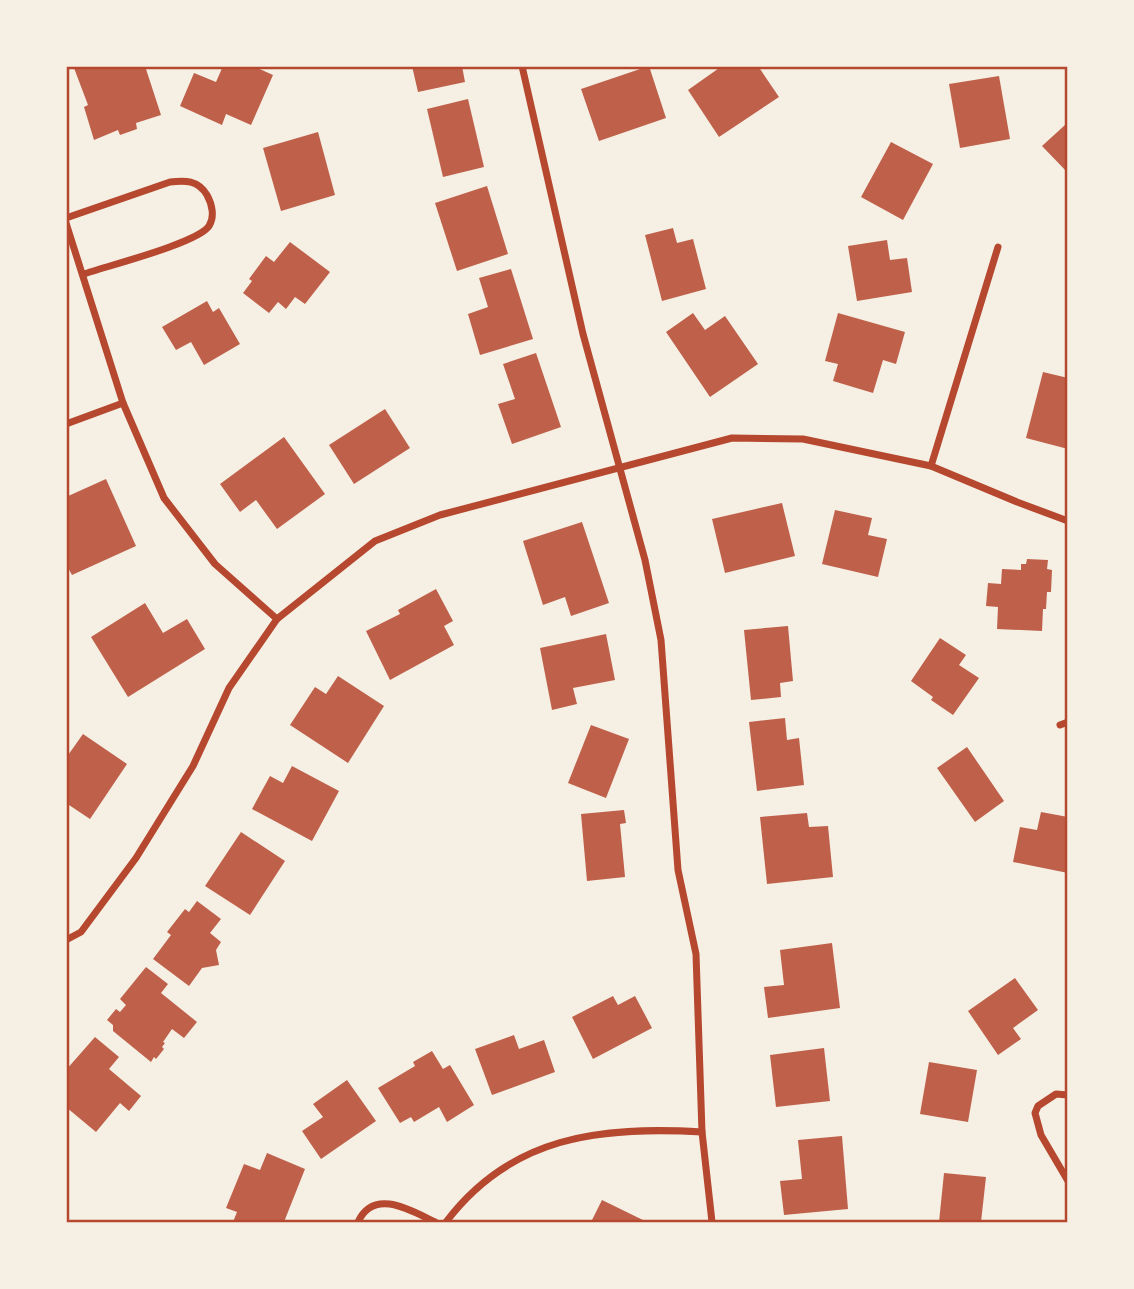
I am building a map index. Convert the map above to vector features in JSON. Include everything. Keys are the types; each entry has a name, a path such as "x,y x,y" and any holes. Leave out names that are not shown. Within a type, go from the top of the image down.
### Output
{"street":[{"path":"522,66 583,334 645,560 662,640 678,870 696,954 702,1132 712,1223"},
{"path":"83,274 190,239 208,228 212,219 212,207 206,194 186,180 170,182 66,221 123,403 164,498 215,564 276,620"},
{"path":"931,466 999,247"},
{"path":"66,424 123,403"},
{"path":"66,940 81,932 136,858 193,766 229,688 276,620 375,541 440,515 733,438 803,439 931,466 1068,521"},
{"path":"1068,1095 1056,1094 1038,1106 1035,1113 1041,1135 1068,1181"},
{"path":"446,1223 463,1200 500,1168 541,1148 593,1134 659,1130 702,1132"},
{"path":"358,1223 371,1207 384,1203 397,1205 435,1223"}],"building":[{"path":"145,66 161,115 136,123 137,129 120,135 118,130 94,140 84,107 88,105 74,68"},
{"path":"223,66 253,66 273,75 251,125 226,114 222,125 180,106 194,73 216,82"},
{"path":"412,66 462,66 465,82 418,92"},
{"path":"649,66 666,118 599,141 581,89"},
{"path":"722,66 758,66 779,97 719,137 688,90"},
{"path":"999,76 1010,139 960,148 949,84"},
{"path":"468,99 484,167 443,177 427,109"},
{"path":"1065,125 1068,127 1068,173 1042,146"},
{"path":"318,132 335,195 281,211 263,148"},
{"path":"891,142 933,164 903,220 861,197"},
{"path":"487,186 508,254 457,271 435,203"},
{"path":"673,228 677,243 693,239 706,289 662,301 645,235"},
{"path":"887,240 890,260 907,258 912,292 857,301 848,246"},
{"path":"290,242 330,272 305,304 295,297 286,309 278,302 269,313 243,293 252,281 249,279 266,256 274,262"},
{"path":"511,269 533,339 480,355 468,314 488,307 479,278"},
{"path":"207,301 213,312 219,308 240,344 204,365 191,342 176,350 162,327"},
{"path":"693,313 705,330 725,316 758,364 710,397 666,332"},
{"path":"838,313 905,332 896,364 883,360 873,393 833,381 838,364 825,361"},
{"path":"536,353 561,427 512,444 498,404 515,399 503,364"},
{"path":"1043,372 1068,378 1068,449 1026,438"},
{"path":"385,409 410,448 354,484 329,445"},
{"path":"284,437 325,494 277,529 256,500 240,512 220,484"},
{"path":"106,479 136,546 72,575 66,564 66,497"},
{"path":"782,503 795,556 725,573 712,519"},
{"path":"835,510 872,518 868,535 887,539 878,577 822,564"},
{"path":"582,522 609,603 571,616 565,597 543,605 523,541"},
{"path":"1027,559 1048,560 1047,569 1052,570 1051,592 1047,592 1046,609 1043,609 1042,631 997,629 998,607 986,606 988,583 1001,584 1002,569 1021,570 1021,564 1026,564"},
{"path":"436,589 453,621 444,626 454,645 390,680 366,631 400,614 398,610"},
{"path":"145,603 163,633 187,619 205,649 128,697 91,637"},
{"path":"788,626 793,681 780,683 781,697 751,700 744,630"},
{"path":"606,634 615,680 573,688 577,704 552,710 540,648"},
{"path":"940,638 966,655 959,665 979,678 953,715 931,700 933,697 911,681"},
{"path":"338,676 384,706 348,763 290,725 315,687 326,694"},
{"path":"785,718 787,740 799,738 804,785 757,791 749,722"},
{"path":"591,725 629,739 606,798 568,783"},
{"path":"83,734 127,764 90,819 66,803 66,758"},
{"path":"967,747 1004,801 975,822 937,768"},
{"path":"292,766 339,791 312,841 252,809 270,776 283,783"},
{"path":"624,810 626,823 620,824 625,877 587,881 581,814"},
{"path":"1041,812 1068,817 1068,873 1013,862 1020,827 1037,830"},
{"path":"807,813 809,827 828,826 833,877 767,884 760,817"},
{"path":"241,832 285,861 250,915 205,886"},
{"path":"197,901 221,919 210,933 221,942 216,950 219,965 202,968 189,986 153,959 171,935 167,932 185,909 189,912"},
{"path":"832,943 840,1008 768,1018 764,987 784,985 780,950"},
{"path":"146,967 168,984 161,993 197,1022 184,1038 172,1029 163,1042 164,1049 151,1062 113,1031 113,1025 107,1020 116,1009 120,1012 126,1005 120,999"},
{"path":"1015,978 1038,1010 1013,1028 1021,1039 998,1055 968,1011"},
{"path":"613,996 618,1005 635,996 652,1028 593,1059 572,1017"},
{"path":"514,1035 519,1049 544,1040 555,1072 492,1095 475,1049"},
{"path":"95,1037 119,1057 109,1069 141,1096 129,1111 120,1103 96,1132 66,1107 66,1070"},
{"path":"824,1048 830,1101 776,1107 770,1055"},
{"path":"432,1051 443,1069 450,1065 474,1105 447,1122 439,1107 414,1122 411,1117 400,1123 378,1088 415,1066 413,1062"},
{"path":"929,1062 977,1070 968,1122 920,1114"},
{"path":"347,1080 376,1121 321,1159 302,1131 323,1117 313,1104"},
{"path":"842,1136 848,1209 784,1215 780,1181 802,1179 798,1140"},
{"path":"267,1153 305,1169 284,1222 233,1222 237,1212 226,1208 244,1164 260,1170"},
{"path":"944,1173 986,1177 981,1222 939,1222"},
{"path":"602,1200 647,1222 591,1222"}]}
